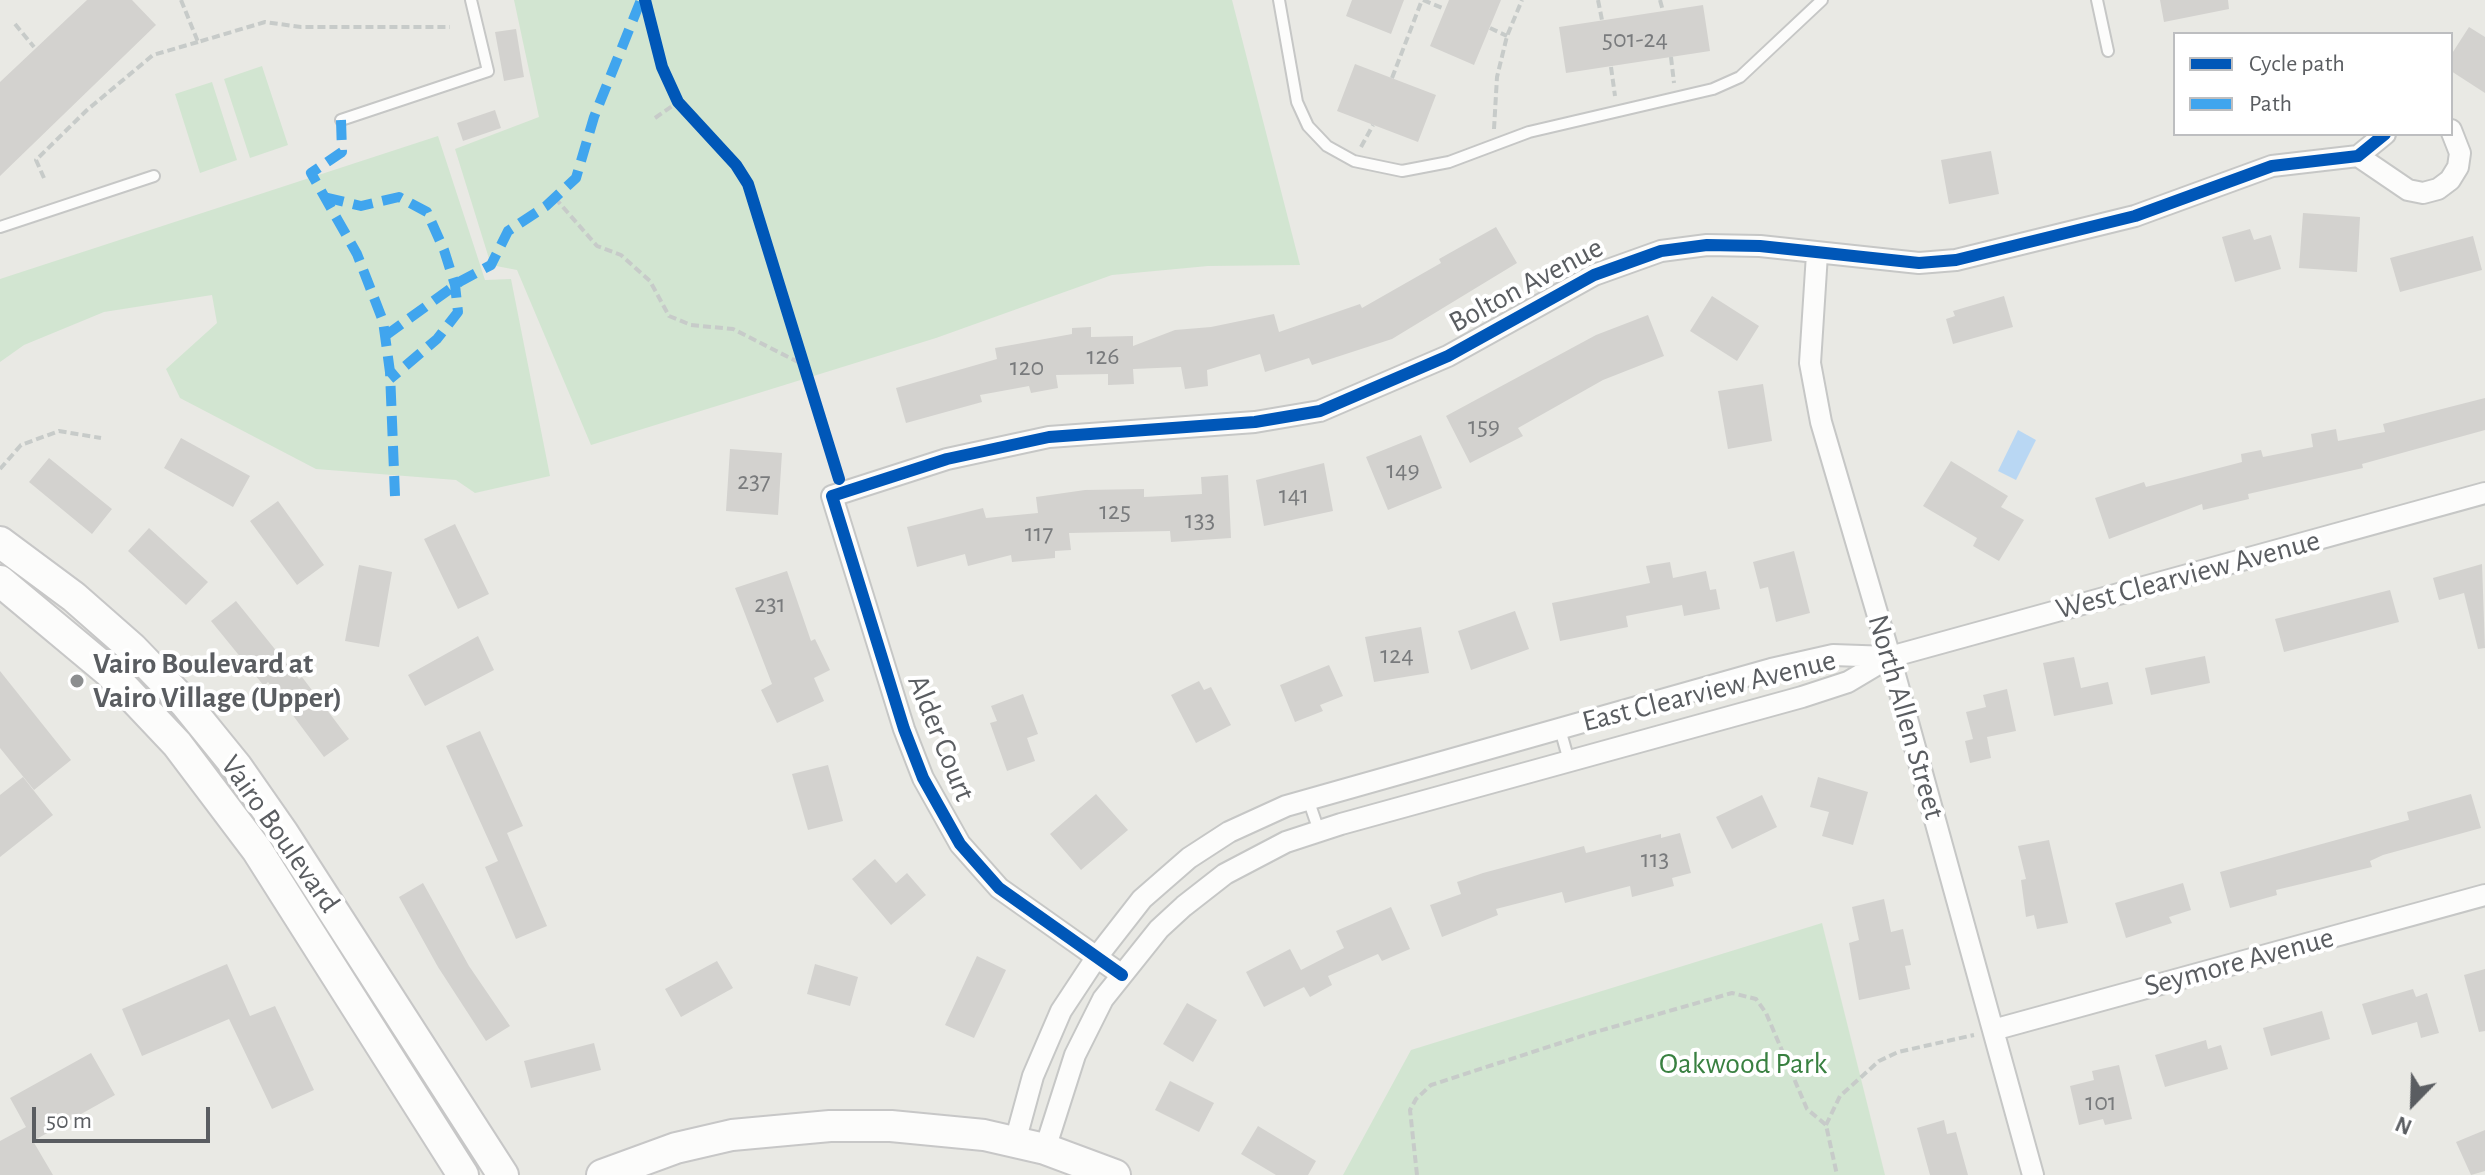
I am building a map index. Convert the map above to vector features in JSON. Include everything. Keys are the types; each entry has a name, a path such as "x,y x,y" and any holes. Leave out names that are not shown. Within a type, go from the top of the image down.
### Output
{"street":[{"path":"2383,136 2358,156 2408,190 2423,193 2438,189 2458,167 2460,153 2453,135"},
{"name":"Bolton Avenue","path":"832,496 947,459 1049,437 1255,422 1320,411 1448,356 1594,275 1661,251 1707,245 1919,263 1956,260 2135,216 2272,166 2358,156"},
{"name":"North Allen Street","path":"1817,254 1810,363 1821,422 1890,657 1984,1033 2033,1175"},
{"name":"West Clearview Avenue","path":"1890,657 2485,493"},
{"name":"Alder Court","path":"832,496 904,729 935,803 960,844 999,888 1122,975"},
{"name":"Vairo Boulevard","path":"0,542 74,597 132,648 503,1175"},
{"name":"Vairo Boulevard","path":"0,581 200,747"},
{"name":"East Clearview Avenue","path":"1015,1142 1038,1063 1061,1011 1096,958 1142,899 1189,858 1229,832 1308,799 1833,655 1890,657"},
{"name":"East Clearview Avenue","path":"1045,1149 1075,1055 1103,999 1159,929 1225,874 1286,842 1319,831 1836,686 1890,657"},
{"name":"Vairo Boulevard","path":"270,841 463,1175"},
{"name":"Seymore Avenue","path":"1984,1033 2485,895"},
{"path":"602,1175 676,1148 732,1135 830,1126 891,1126 1015,1142 1045,1149 1115,1175"}],"lane":[{"path":"341,120 488,71 471,0"},
{"path":"1279,0 1301,116 1327,146 1354,161 1383,170 1423,169 1529,132 1676,99 1740,77 1822,0"},
{"path":"2097,0 2108,51"},
{"path":"0,227 154,176"},
{"path":"1560,729 1569,761"},
{"path":"1308,799 1319,831"}],"path":[{"path":"181,0 198,42"},
{"path":"1392,78 1422,0 1445,9"},
{"path":"1499,144 1492,123 1497,77 1507,36 1522,0"},
{"path":"1598,0 1602,20"},
{"path":"1660,0 1663,11"},
{"path":"44,178 36,160 87,110 153,55 265,22 301,27 450,27"},
{"path":"15,24 34,47"},
{"path":"1490,28 1507,36"},
{"path":"1671,57 1676,99"},
{"path":"1611,67 1617,112"},
{"path":"655,118 676,98 688,115"},
{"path":"1354,161 1373,125"},
{"path":"555,198 597,246 621,255 650,281 669,316 691,325 733,329 806,370"},
{"path":"797,341 806,370"},
{"path":"0,469 21,445 59,431 101,438"},
{"path":"1417,1175 1410,1110 1416,1099 1431,1085 1600,1030 1732,993 1749,996 1763,1008 1807,1109 1816,1120 1826,1125"},
{"path":"1837,1175 1826,1125 1840,1096 1879,1061 1898,1052 1984,1033"}],"green space":[{"path":"514,0 1232,0 1300,265 1208,266 1112,275 936,338 591,445 517,270 491,265 455,149 539,117"},
{"path":"262,66 288,145 250,158 224,79"},
{"path":"212,82 237,160 200,173 175,94"},
{"path":"438,136 485,280 511,279 550,476 475,493 456,480 316,469 180,398 166,369 217,323 212,295 104,312 24,345 0,362 0,279"},
{"name":"Oakwood Park","path":"1822,923 1885,1175 1343,1175 1411,1050"}],"water":[{"path":"2018,430 2036,440 2016,480 1998,471"}],"building":[{"path":"87,0 132,0 156,25 0,176 0,82"},
{"path":"1352,0 1404,0 1391,34 1346,16"},
{"path":"1449,0 1501,0 1474,65 1430,46"},
{"path":"2160,0 2228,0 2229,9 2164,22"},
{"path":"1703,5 1710,51 1566,73 1559,27"},
{"path":"2469,27 2485,37 2485,93 2453,72 2453,52"},
{"path":"516,29 524,77 504,81 495,32"},
{"path":"1355,64 1436,95 1418,142 1337,111"},
{"path":"495,110 501,128 463,141 457,123"},
{"path":"1991,151 1999,194 1949,204 1941,160"},
{"path":"2303,213 2360,217 2357,272 2299,268"},
{"path":"1496,227 1517,263 1392,339 1312,365 1309,358 1265,372 1260,354 1207,370 1208,386 1185,389 1181,367 1133,369 1134,384 1108,385 1108,374 1056,375 1058,388 1031,393 1029,386 980,395 982,402 906,423 896,388 997,359 995,348 1072,334 1072,328 1091,327 1091,337 1133,336 1133,346 1175,330 1211,327 1274,314 1279,332 1360,304 1362,308"},
{"path":"2250,229 2254,240 2271,235 2281,269 2235,282 2222,237"},
{"path":"2473,236 2482,270 2400,292 2390,258"},
{"path":"1712,296 1759,326 1737,361 1690,331"},
{"path":"2004,296 2013,327 1953,344 1946,319 1955,316 1953,311"},
{"path":"1648,315 1664,356 1603,380 1518,428 1523,436 1470,463 1446,416 1596,335"},
{"path":"1763,384 1772,441 1728,449 1718,391"},
{"path":"2485,398 2485,430 2362,464 2363,468 2248,494 2249,499 2203,510 2202,504 2109,539 2095,498 2144,482 2146,487 2242,462 2241,454 2261,450 2263,457 2313,447 2311,434 2336,429 2338,441 2385,432 2383,424"},
{"path":"1421,435 1442,488 1388,510 1366,457"},
{"path":"181,438 250,476 233,507 164,468"},
{"path":"730,449 782,453 778,515 726,511"},
{"path":"49,458 112,509 92,534 29,482"},
{"path":"1951,461 2008,496 2001,507 2024,520 1999,561 1973,546 1977,538 1923,506"},
{"path":"1324,463 1333,511 1264,526 1256,480"},
{"path":"1228,475 1231,538 1171,542 1170,531 1069,533 1071,550 1055,551 1055,558 1012,562 1011,555 968,566 965,554 917,567 907,527 983,508 986,518 1038,513 1036,497 1085,490 1144,489 1144,497 1202,494 1201,477"},
{"path":"278,501 324,565 297,585 250,521"},
{"path":"455,524 489,594 458,609 424,539"},
{"path":"149,528 208,582 186,605 128,551"},
{"path":"1794,551 1810,613 1776,622 1768,587 1760,589 1753,562"},
{"path":"1670,562 1673,578 1706,571 1710,590 1716,589 1720,609 1684,616 1682,605 1626,616 1628,627 1560,641 1552,603 1650,583 1646,566"},
{"path":"2482,564 2485,648 2478,649 2464,593 2439,600 2433,578"},
{"path":"359,565 392,572 379,647 345,641"},
{"path":"787,571 811,641 815,639 830,670 814,678 824,701 777,723 761,690 772,684 735,588"},
{"path":"2390,590 2399,622 2284,652 2275,619"},
{"path":"236,601 299,679 302,677 349,739 324,757 268,682 264,686 211,621"},
{"path":"1515,611 1529,649 1471,670 1458,631"},
{"path":"1421,627 1429,673 1374,682 1365,637"},
{"path":"478,636 494,670 425,706 408,675"},
{"path":"2205,656 2210,683 2151,695 2145,668"},
{"path":"2074,657 2081,688 2108,682 2113,704 2054,716 2043,663"},
{"path":"1329,665 1343,696 1320,705 1323,711 1295,722 1280,685"},
{"path":"0,671 71,760 34,790 0,748"},
{"path":"1199,681 1204,690 1211,687 1231,725 1196,743 1171,695"},
{"path":"2007,689 2016,731 1987,737 1991,758 1970,763 1965,741 1973,739 1966,712 1986,707 1983,695"},
{"path":"1023,694 1038,734 1027,738 1035,761 1007,771 990,723 997,721 991,706"},
{"path":"480,731 523,826 507,833 547,926 516,939 485,867 498,861 446,746"},
{"path":"828,765 843,821 808,830 792,774"},
{"path":"23,777 53,815 0,857 0,795"},
{"path":"1818,777 1868,792 1853,845 1822,836 1829,812 1810,807"},
{"path":"1096,794 1128,830 1081,870 1050,834"},
{"path":"2471,794 2481,828 2383,855 2370,861 2372,867 2276,890 2277,895 2230,908 2220,872 2409,820 2407,812"},
{"path":"1762,795 1777,827 1732,849 1716,817"},
{"path":"1680,833 1691,873 1672,878 1674,886 1632,897 1630,886 1565,903 1562,892 1496,909 1498,915 1442,937 1430,905 1461,894 1457,882 1483,873 1584,846 1586,853 1661,834 1661,838"},
{"path":"2049,840 2068,923 2037,929 2034,915 2026,917 2021,880 2026,879 2018,846"},
{"path":"875,859 896,883 907,873 926,895 891,925 852,879"},
{"path":"423,883 469,966 510,1026 486,1041 438,967 399,897"},
{"path":"2183,883 2191,910 2169,917 2172,923 2126,938 2115,903"},
{"path":"1884,899 1891,932 1903,929 1911,965 1905,966 1910,989 1859,1000 1849,943 1859,940 1852,907"},
{"path":"1391,907 1410,949 1382,961 1378,954 1328,976 1332,985 1310,997 1304,987 1264,1007 1246,972 1290,949 1301,970 1344,948 1336,931"},
{"path":"977,956 1006,970 974,1038 945,1025"},
{"path":"717,961 733,988 681,1017 665,989"},
{"path":"227,964 250,1016 275,1006 314,1090 272,1109 229,1019 142,1056 122,1009"},
{"path":"815,964 858,977 850,1006 807,994"},
{"path":"2485,969 2485,1031 2479,1032 2464,975"},
{"path":"2413,989 2416,997 2427,993 2439,1033 2421,1038 2417,1022 2372,1035 2362,1004"},
{"path":"1187,1003 1217,1020 1193,1062 1163,1044"},
{"path":"2322,1011 2330,1039 2271,1056 2263,1028"},
{"path":"2206,1040 2208,1049 2221,1045 2228,1069 2165,1087 2155,1055"},
{"path":"594,1043 601,1070 531,1088 524,1061"},
{"path":"91,1053 115,1095 33,1141 53,1175 0,1175 0,1141 26,1127 10,1098"},
{"path":"2119,1065 2132,1119 2105,1125 2103,1119 2079,1125 2070,1086 2094,1080 2092,1071"},
{"path":"1170,1081 1214,1103 1199,1132 1155,1110"},
{"path":"1944,1120 1947,1134 1956,1132 1968,1175 1930,1175 1917,1128"},
{"path":"1258,1126 1316,1161 1308,1175 1276,1175 1241,1154"},
{"path":"2485,1130 2485,1171 2471,1175 2456,1142"}],"marked path":[{"path":"385,336 461,281 491,265 508,231 546,206 576,178 594,117 641,0"},
{"path":"341,120 342,152 311,173 357,254 383,321 390,372 395,496"},
{"path":"324,197 361,206 399,197 427,212 444,250 455,285 458,312 437,339 390,379"}],"cycle path":[{"path":"645,0 662,67 678,102 736,165 748,184 839,479"},
{"path":"1122,975 999,888 960,844 923,778 904,729 832,496 947,459 1049,437 1255,422 1320,411 1448,356 1594,275 1661,251 1707,245 1760,246 1919,263 1956,260 2135,216 2272,166 2358,156 2383,136"}],"place":[{"name":"Vairo Boulevard at Vairo Village (Upper)","path":"77,681"}]}
